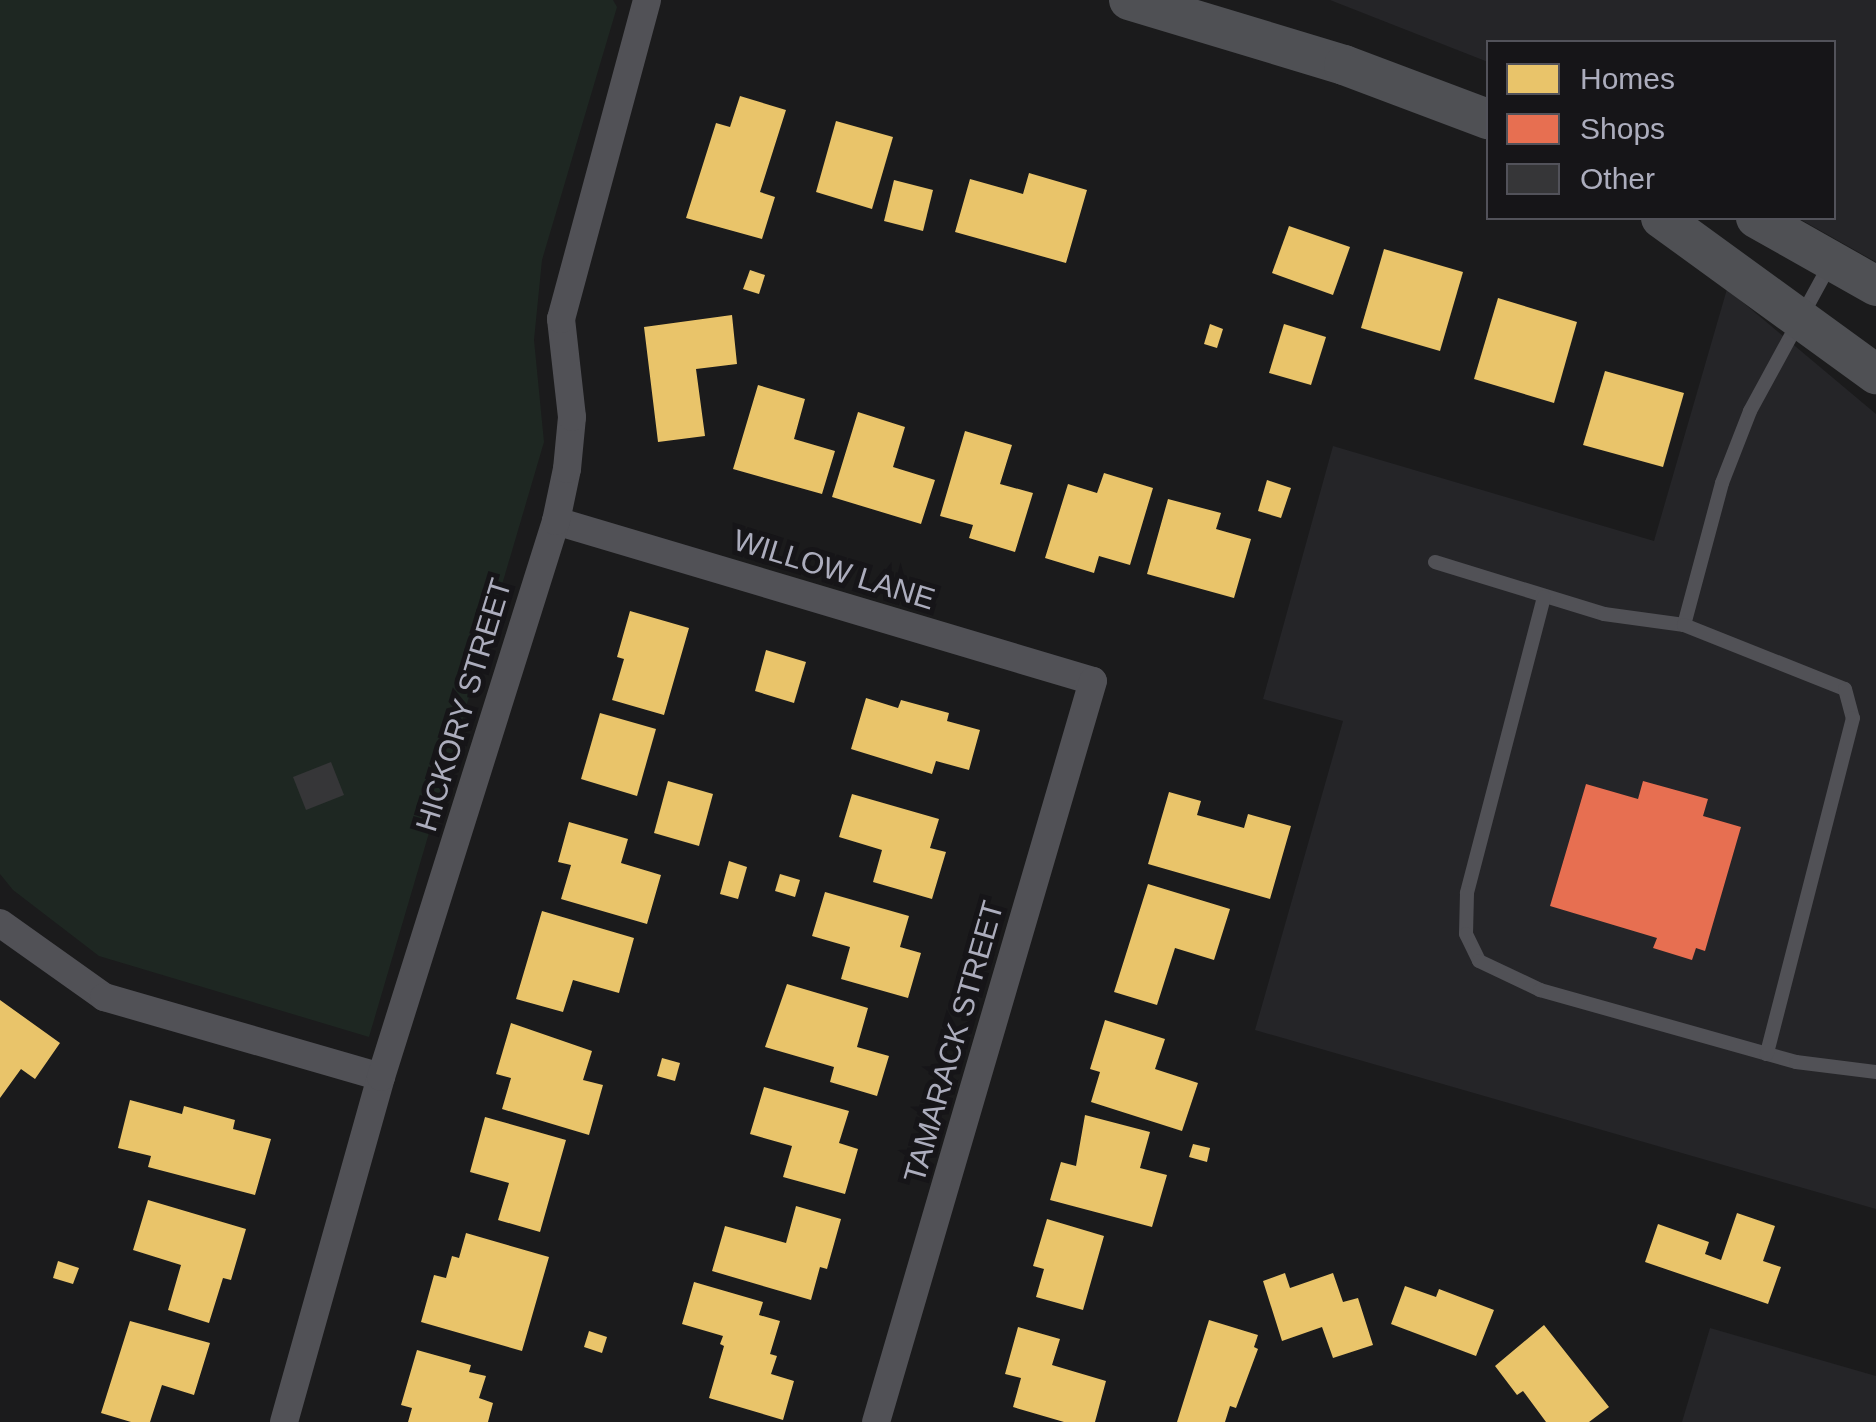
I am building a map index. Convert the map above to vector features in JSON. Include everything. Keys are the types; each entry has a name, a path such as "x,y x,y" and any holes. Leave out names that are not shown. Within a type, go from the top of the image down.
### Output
{"main road":[{"path":"1129,0 1344,65 1486,118"},
{"path":"1664,220 1876,374"},
{"path":"1759,220 1876,286"}],"street":[{"name":"HICKORY STREET","path":"284,1422 382,1077 556,521 568,469 572,417 560,319 647,0"},
{"name":"WILLOW LANE","path":"556,521 1094,681"},
{"name":"TAMARACK STREET","path":"876,1422 1094,681"},
{"path":"0,923 104,998 382,1077"}],"lane":[{"path":"1684,625 1722,482 1750,411 1831,261"},
{"path":"1435,562 1604,614 1684,625 1845,689 1853,718 1768,1054"},
{"path":"1544,597 1467,893 1466,934 1479,962 1540,990 1768,1054 1845,1072 1876,1072"}],"shaded area":[{"path":"0,0 613,0 617,7 542,260 534,340 544,442 369,1037 99,956 13,890 0,874"},
{"path":"1330,0 1876,0 1876,262 1802,220 1836,220 1836,40 1486,40 1486,61"},
{"path":"1727,289 1876,414 1876,1209 1255,1030 1343,721 1263,699 1333,446 1654,541"},
{"path":"1710,1328 1876,1376 1876,1422 1682,1422"}],"building: Homes":[{"path":"740,96 786,110 760,192 775,197 762,239 686,218 716,123 730,127"},
{"path":"836,121 893,137 872,209 816,192"},
{"path":"1029,173 1087,190 1066,263 955,232 970,179 1023,194"},
{"path":"894,180 933,190 923,231 884,221"},
{"path":"1289,226 1350,247 1333,295 1272,273"},
{"path":"1384,249 1463,272 1440,351 1361,328"},
{"path":"750,270 765,275 759,294 743,289"},
{"path":"1498,298 1577,322 1554,403 1474,379"},
{"path":"732,315 737,364 696,369 705,436 658,442 644,327"},
{"path":"1210,324 1223,329 1217,348 1204,344"},
{"path":"1284,324 1326,337 1311,385 1269,373"},
{"path":"1605,371 1684,393 1663,467 1583,445"},
{"path":"758,385 805,399 794,439 835,451 822,494 733,469"},
{"path":"858,412 905,427 893,467 935,480 921,524 832,497"},
{"path":"965,431 1012,445 1000,484 1033,493 1015,552 969,538 973,525 940,516"},
{"path":"1104,473 1153,488 1130,565 1099,556 1094,573 1045,558 1068,484 1097,493"},
{"path":"1267,480 1291,488 1281,518 1258,511"},
{"path":"1168,499 1221,513 1216,529 1251,539 1234,598 1147,574"},
{"path":"630,611 689,628 664,715 612,700 624,659 617,657"},
{"path":"766,650 806,662 794,703 755,691"},
{"path":"866,698 898,708 901,700 949,713 947,721 980,730 969,770 936,761 932,774 851,749"},
{"path":"600,713 656,729 637,796 581,779"},
{"path":"668,781 713,794 699,846 654,833"},
{"path":"1169,792 1201,801 1197,815 1244,828 1248,814 1291,826 1270,899 1148,864"},
{"path":"852,794 939,819 930,848 946,852 932,899 873,882 882,850 839,837"},
{"path":"569,822 628,839 621,863 661,875 647,924 561,899 571,865 558,862"},
{"path":"729,861 747,867 738,899 720,894"},
{"path":"780,874 800,880 795,897 775,891"},
{"path":"1148,884 1230,909 1214,960 1175,948 1157,1005 1114,992"},
{"path":"825,892 909,916 900,947 921,953 908,998 841,979 850,947 812,936"},
{"path":"542,911 634,938 619,993 573,980 563,1012 516,999"},
{"path":"787,984 868,1008 857,1047 889,1056 877,1096 830,1082 834,1067 765,1047"},
{"path":"0,1000 60,1043 35,1079 21,1069 0,1098"},
{"path":"1105,1020 1165,1039 1155,1069 1198,1083 1182,1131 1091,1102 1100,1072 1090,1069"},
{"path":"511,1023 592,1051 583,1080 603,1085 589,1135 502,1109 511,1078 496,1074"},
{"path":"662,1058 680,1063 675,1081 657,1076"},
{"path":"764,1087 849,1111 839,1143 858,1149 845,1194 783,1177 792,1146 750,1134"},
{"path":"130,1100 182,1114 184,1106 235,1120 233,1129 271,1139 255,1195 148,1167 151,1156 118,1148"},
{"path":"1085,1115 1150,1132 1140,1168 1167,1175 1152,1227 1050,1200 1061,1162 1076,1166"},
{"path":"485,1117 566,1140 540,1232 498,1220 509,1183 470,1172"},
{"path":"1193,1144 1210,1148 1207,1162 1189,1157"},
{"path":"148,1200 246,1229 231,1280 223,1278 209,1323 168,1310 181,1265 133,1250"},
{"path":"796,1206 841,1219 827,1269 820,1267 811,1300 712,1271 725,1226 786,1243"},
{"path":"1737,1213 1775,1226 1763,1261 1781,1267 1768,1304 1645,1262 1658,1224 1709,1242 1705,1254 1721,1260"},
{"path":"1047,1219 1104,1236 1083,1310 1036,1297 1044,1269 1033,1266"},
{"path":"466,1233 549,1257 522,1351 421,1322 434,1275 446,1278 452,1256 459,1258"},
{"path":"58,1261 79,1268 73,1284 53,1278"},
{"path":"1285,1273 1290,1288 1333,1273 1343,1302 1358,1298 1373,1345 1333,1358 1322,1327 1282,1341 1263,1281"},
{"path":"694,1282 763,1302 759,1315 780,1321 770,1354 777,1356 771,1374 794,1381 783,1420 709,1398 724,1346 720,1344 723,1336 682,1324"},
{"path":"1405,1286 1436,1297 1439,1289 1494,1310 1476,1356 1391,1324"},
{"path":"1209,1320 1258,1335 1254,1347 1258,1349 1236,1408 1230,1406 1225,1422 1177,1422"},
{"path":"130,1321 210,1343 194,1395 162,1385 150,1422 131,1422 101,1413"},
{"path":"1544,1325 1609,1407 1589,1422 1546,1422 1523,1391 1517,1395 1495,1366"},
{"path":"1018,1327 1060,1339 1052,1365 1106,1381 1095,1422 1064,1422 1013,1407 1021,1378 1005,1374"},
{"path":"589,1331 607,1337 602,1353 584,1347"},
{"path":"417,1350 471,1365 469,1372 486,1376 479,1398 493,1403 488,1422 408,1422 412,1408 401,1405"}],"building: Shops":[{"path":"1643,781 1708,799 1703,816 1741,827 1705,951 1696,948 1692,960 1653,948 1657,938 1550,906 1586,784 1638,799"}],"building: Other":[{"path":"331,762 344,795 306,810 293,777"}]}
